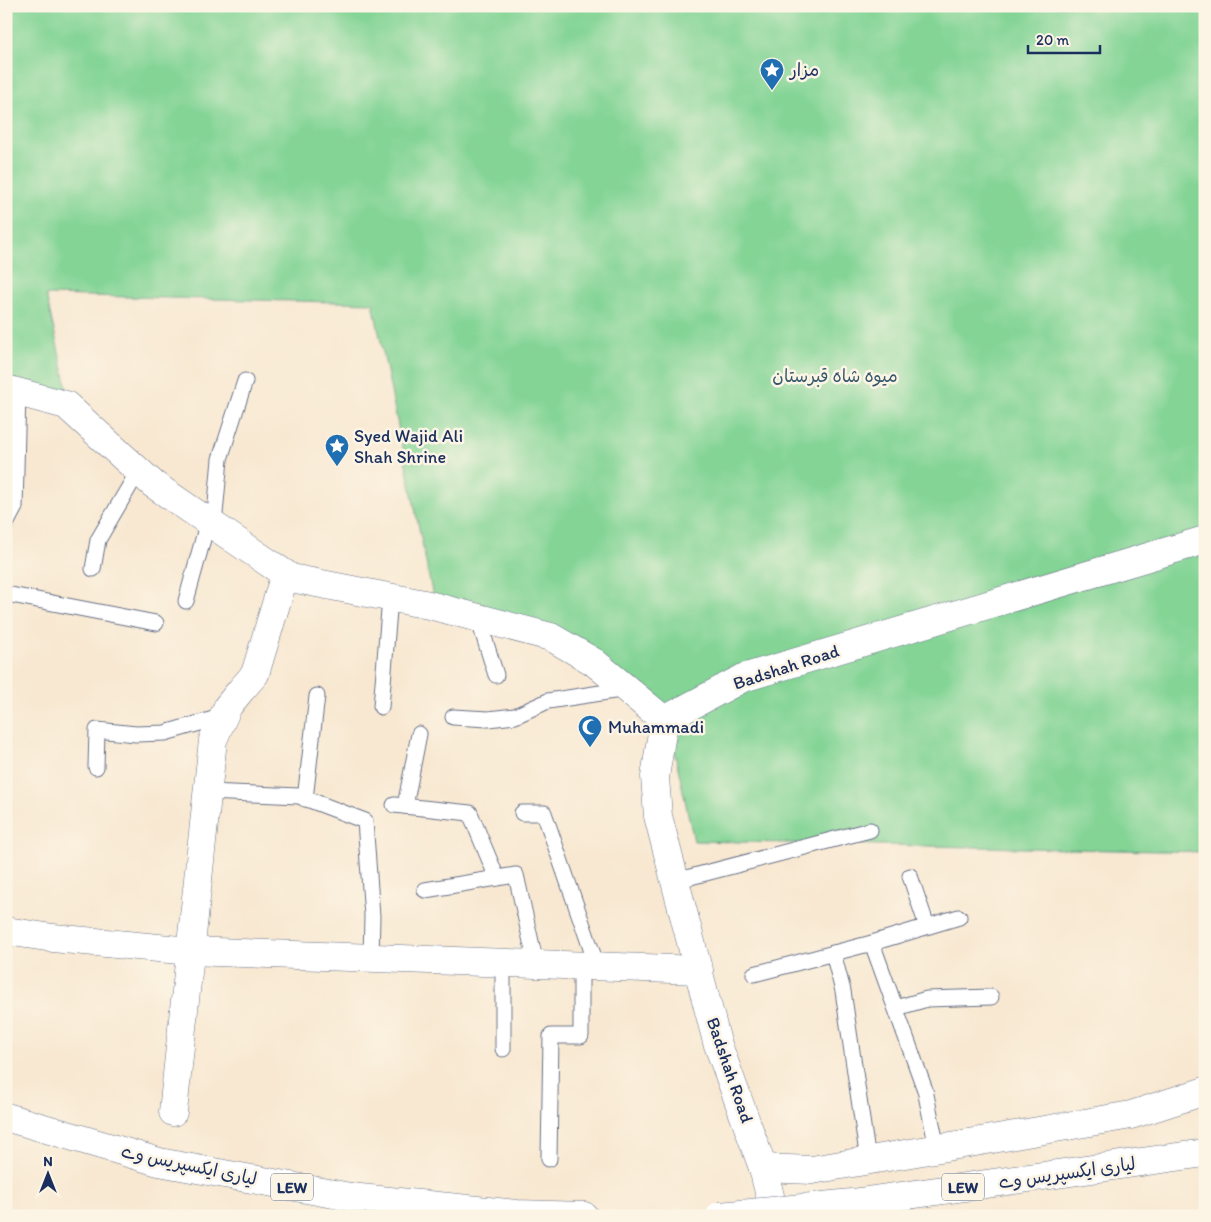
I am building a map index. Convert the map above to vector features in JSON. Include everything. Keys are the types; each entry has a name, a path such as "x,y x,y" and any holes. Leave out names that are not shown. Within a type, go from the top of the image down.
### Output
{"main road":[{"path":"12,391 66,405 153,484 291,578 429,605 552,637 594,662 664,720"},
{"name":"Badshah Road","path":"775,1216 764,1168 718,1042 658,816 655,778 664,720 743,678 1205,540"},
{"path":"173,1112 213,740 228,706 255,674 285,574"},
{"path":"6,931 53,938 190,951 699,970"},
{"path":"764,1168 812,1170 1132,1115 1205,1091"},
{"name":"لیاری ایکسپریس وے","path":"6,1117 159,1162 350,1198 516,1214 584,1216"},
{"name":"لیاری ایکسپریس وے","path":"720,1216 852,1203 1205,1153"}],"lane":[{"path":"186,601 211,523 220,459 245,381"},
{"path":"6,524 15,507 12,391"},
{"path":"93,569 98,540 139,470"},
{"path":"6,594 156,623"},
{"path":"381,707 390,598"},
{"path":"478,618 496,675"},
{"path":"453,717 488,719 515,716 548,701 627,689"},
{"path":"305,799 317,696"},
{"path":"96,767 97,730 136,734 165,733 224,716"},
{"path":"419,734 400,806 470,813 497,878"},
{"path":"208,792 299,796 365,822 372,916 371,958"},
{"path":"522,813 544,813 589,966 581,1036 552,1036 549,1159"},
{"path":"675,881 870,830"},
{"path":"425,890 516,875 536,964"},
{"path":"910,876 927,926"},
{"path":"754,974 872,943 959,917"},
{"path":"872,943 925,1090 937,1148"},
{"path":"833,953 843,991 868,1160"},
{"path":"502,1049 503,963"},
{"path":"896,1008 927,999 991,997"}],"green space":[{"name":"میوہ شاہ قبرستان","path":"6,6 1205,6 1205,852 694,841 674,750 683,726 644,694 433,597 373,303 46,295 70,400 6,382"}],"place":[{"name":"مزار","path":"772,91"},
{"name":"Syed Wajid Ali Shah Shrine","path":"337,467"},
{"name":"Muhammadi","path":"590,748"}]}
